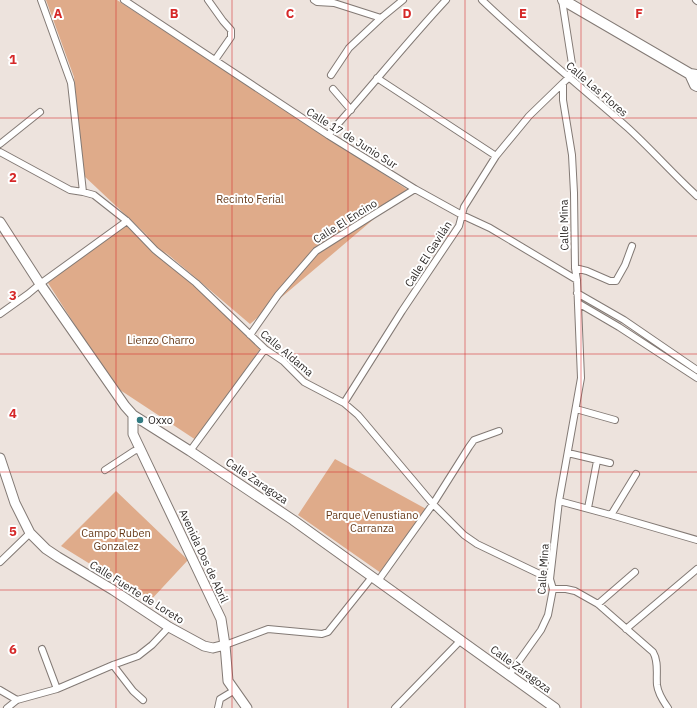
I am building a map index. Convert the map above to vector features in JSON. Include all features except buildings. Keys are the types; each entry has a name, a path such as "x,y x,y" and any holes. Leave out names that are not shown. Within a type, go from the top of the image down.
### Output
{"main road":[{"path":"563,0 694,74 695,85 697,86"},
{"name":"Calle Zaragoza","path":"0,222 40,284 125,406 133,415 190,451 292,520 555,708"},
{"name":"Avenida Dos de Abril","path":"133,415 133,434 221,619 228,681 247,708"},
{"name":"Calle Fuerte de Loreto","path":"0,458 15,503 30,533 46,550 113,590 169,627 204,646 213,648 225,645"}],"street":[{"path":"41,0 71,83 83,192"},
{"name":"Calle 17 de Junio Sur","path":"124,0 328,135 415,190 490,228 577,280"},
{"path":"208,0 231,30 231,37 215,60"},
{"path":"314,0 317,2 334,3 381,18"},
{"path":"331,75 350,48 381,18 403,0"},
{"path":"328,135 351,110 415,33 446,0"},
{"name":"Calle Las Flores","path":"482,0 569,78 629,129 697,196"},
{"path":"563,0 572,64 572,72 563,84"},
{"path":"377,78 496,156"},
{"name":"Calle El Gavilán","path":"344,403 459,226 464,207 496,156 529,116 563,84"},
{"name":"Calle Mina","path":"509,675 541,630 548,615 553,589 550,579 559,501 581,378 577,280 575,268 572,155 563,100 563,84"},
{"path":"333,89 351,110"},
{"path":"0,144 40,112"},
{"name":"Calle Aldama","path":"0,152 70,190 94,195 127,221 155,250 196,283 265,349 283,361 304,382 344,403 358,415 433,504 464,535 476,544 550,579"},
{"name":"Calle El Encino","path":"250,335 278,294 316,251 415,190"},
{"path":"0,314 127,221"},
{"path":"575,268 587,271 610,281 616,281 625,265 632,246"},
{"path":"577,293 624,320 697,370"},
{"path":"578,302 697,378"},
{"path":"619,327 624,320"},
{"path":"190,451 265,349"},
{"path":"670,361 674,355"},
{"path":"576,409 615,420"},
{"path":"225,645 268,629 322,634 328,632 375,579 433,504 474,440 499,431"},
{"path":"105,470 134,451 140,449"},
{"path":"568,453 610,463"},
{"path":"588,508 598,461"},
{"path":"611,515 636,474"},
{"path":"559,501 697,540"},
{"path":"0,562 30,533"},
{"path":"626,629 697,569"},
{"path":"598,604 635,572"},
{"path":"553,589 570,590 598,604 653,652 655,656 657,688 668,708"},
{"path":"7,708 17,700 57,689 138,656 152,646 169,627"},
{"path":"395,708 461,640"},
{"path":"42,649 57,689"},
{"path":"113,665 133,691 143,700"},
{"path":"0,690 17,700"},
{"path":"218,708 220,699 235,690"}],"green space":[{"name":"Recinto Ferial","path":"46,0 117,0 408,190 250,324 164,251 260,349 196,440 114,386 48,283 127,219 150,238 82,174 74,77"},
{"name":"Parque Venustiano Carranza","path":"335,459 428,510 381,573 298,515"},
{"name":"Campo Ruben Gonzalez","path":"116,491 188,560 150,601 61,546"}],"place":[{"name":"Oxxo","path":"140,420"}],"park label":[{"name":"Lienzo Charro","path":"161,340"}]}
